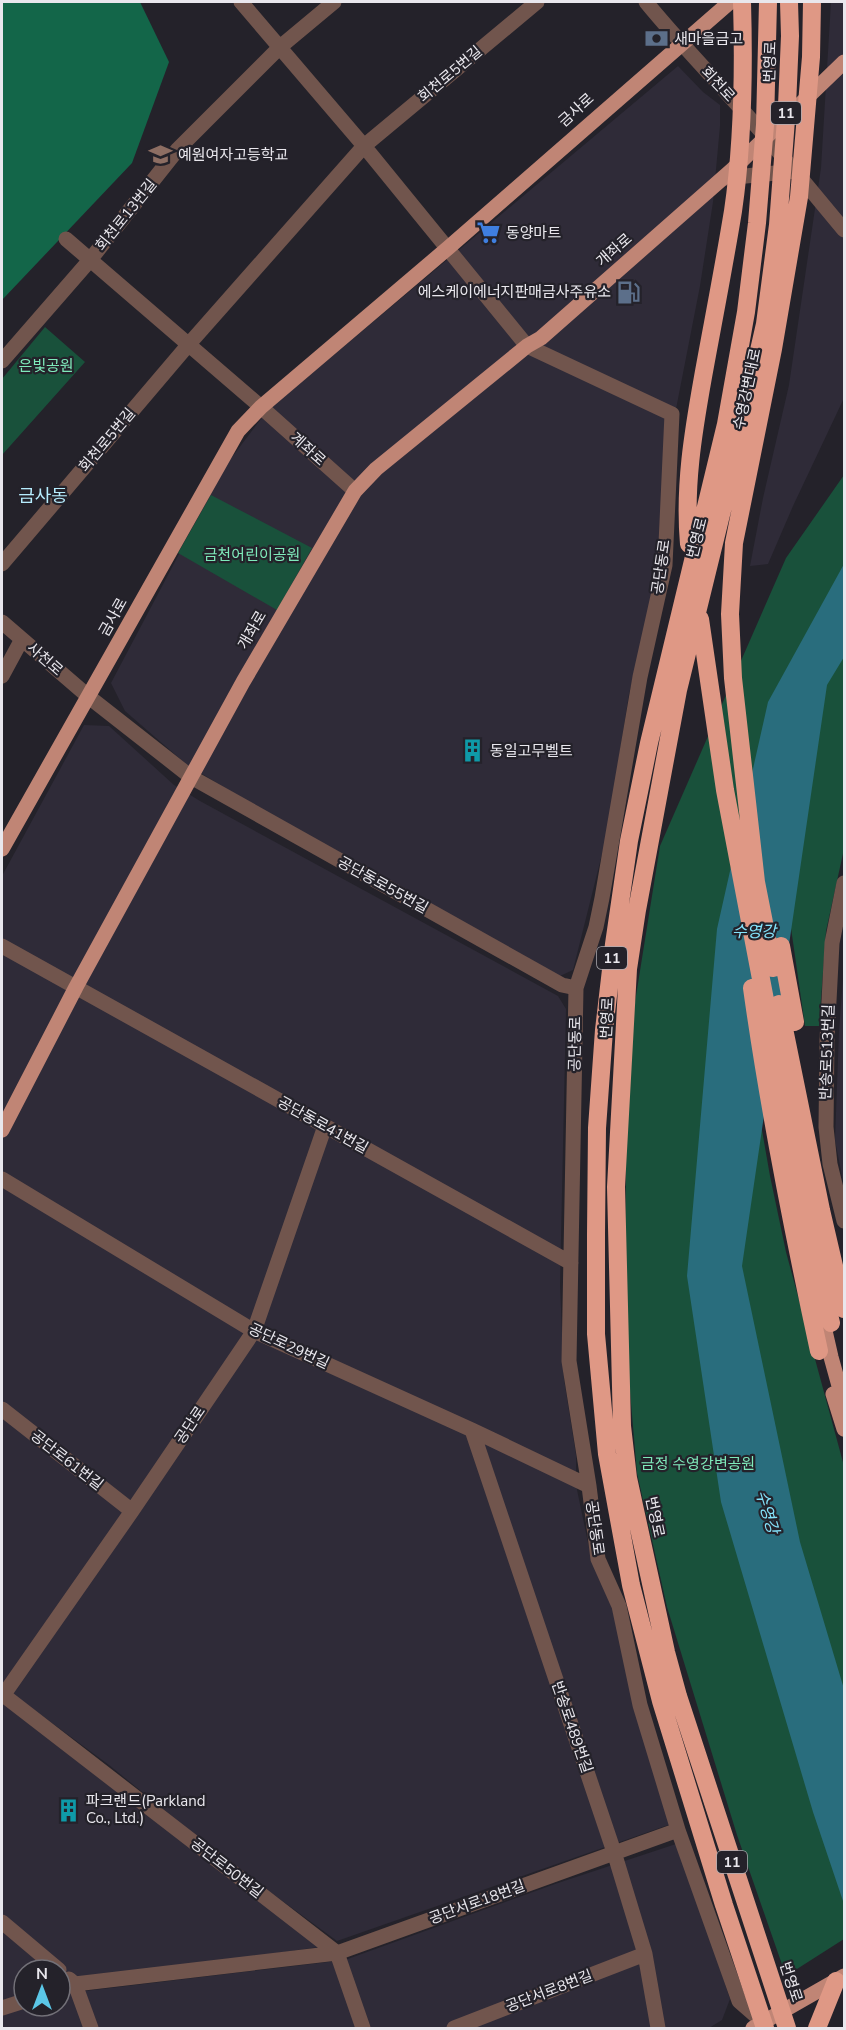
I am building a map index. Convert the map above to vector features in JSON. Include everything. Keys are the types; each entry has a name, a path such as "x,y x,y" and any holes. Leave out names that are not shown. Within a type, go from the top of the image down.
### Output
{"highway":[{"path":"742,2 744,44 733,208 691,440 688,499 689,542 759,1035 799,1257 819,1351"},
{"name":"번영로","path":"768,2 765,125 758,223 746,312 726,424 662,686 629,842 614,944 602,1052 597,1140 596,1334 607,1454 630,1585 787,2028"},
{"name":"번영로","path":"760,2026 724,1905 669,1699 666,1652 628,1478 622,1426 616,1187 628,969 637,910 678,690 765,324 778,225 787,106 789,2"},
{"name":"수영강변대로","path":"745,783 733,678 730,614 734,543 773,349 799,197 811,57 812,2"},
{"path":"745,783 777,924 811,1105 844,1262"},
{"path":"745,783 756,882 777,994 821,1210 844,1309"},
{"path":"725,790 806,1215 831,1323"},
{"path":"817,2028 840,1979"}],"main road":[{"name":"금사로","path":"2,849 238,431 261,406 448,248 680,43 730,2"},
{"name":"개좌로","path":"2,1130 76,987 243,682 355,490 376,469 527,346 541,338 723,178 844,62"},
{"path":"844,1250 828,1254 815,1281 825,1335 844,1404"},
{"path":"831,1323 844,1372"},
{"path":"819,1351 844,1429"},
{"path":"760,2026 840,1979"}],"street":[{"path":"241,2 364,146 527,346"},
{"name":"회천로13번길","path":"2,361 90,260 178,149 280,47 334,2"},
{"name":"회천로5번길","path":"2,564 189,344 364,146 537,2"},
{"name":"회천로","path":"646,2 680,43 768,137 795,171"},
{"path":"723,178 795,171 844,230"},
{"path":"66,239 261,406"},
{"name":"공단동로","path":"527,346 672,414 665,565 640,677 596,927 576,988 569,1361 590,1486 598,1559 619,1605 640,1705 678,1830"},
{"name":"계좌로","path":"261,406 355,490"},
{"name":"사천로","path":"2,622 89,697 191,777"},
{"path":"2,676 22,639"},
{"name":"공단동로55번길","path":"191,777 562,985 576,988"},
{"name":"반송로513번길","path":"844,883 832,943 827,1040 826,1127 830,1164 844,1221"},
{"path":"2,946 76,987"},
{"name":"공단동로41번길","path":"76,987 571,1263"},
{"name":"공단로","path":"2,1695 132,1511 254,1330 325,1126"},
{"name":"공단로29번길","path":"2,1179 254,1330 590,1486"},
{"name":"공단로61번길","path":"2,1409 132,1511"},
{"name":"반송로489번길","path":"472,1430 614,1852 645,1954 658,2028"},
{"name":"공단로50번길","path":"2,1695 337,1953"},
{"path":"678,1830 739,2001 760,2026"},
{"name":"공단서로18번길","path":"72,1985 337,1953 678,1830"},
{"path":"2,1923 45,1958"},
{"path":"337,1953 363,2028"},
{"name":"공단서로8번길","path":"454,2028 645,1954"},
{"path":"72,1981 91,2028"}],"shaded area":[{"path":"831,2 844,2 844,398 768,564 750,566 789,385 821,168"},
{"path":"678,66 703,92 720,105 713,202 700,286 676,409 658,575 629,694 607,834 573,970 560,976 186,764 125,711 111,683 226,465 267,411"},
{"path":"84,725 109,726 174,785 558,996 566,1009 560,1285 564,1379 576,1455 576,1485 592,1562 611,1605 674,1823 337,1941 222,1857 109,1765 18,1698 2,1683 2,876"},
{"path":"844,965 844,1186 835,1140"},
{"name":"파크랜드(Parkland Co., Ltd.)","path":"2,1703 319,1947 72,1982 72,1958 12,1958 12,1999 2,2002"},
{"path":"679,1843 730,1999 722,2020 709,2028 2,2028 2,2014 12,2011 12,2018 72,2018 72,1993 345,1960 555,1884"}],"green space":[{"path":"2,2 140,2 169,62 132,163 2,300"},
{"name":"은빛공원","path":"45,327 85,362 2,455 2,379"},
{"name":"금정 수영강변공원","path":"844,475 844,849 826,931 819,1026 805,1026 780,851 752,1073 786,1252 844,1466 844,1939 786,1976 737,1835 667,1607 637,1473 626,1345 627,1052 660,846 786,558"},
{"name":"금천어린이공원","path":"211,495 312,548 277,610 178,553"}],"water":[{"name":"수영강","path":"844,564 844,657 827,685 742,1266 800,1542 844,1689 844,1904 813,1812 721,1502 687,1276 717,929 768,702"}],"place":[{"name":"새마을금고","path":"656,39"},
{"name":"예원여자고등학교","path":"160,155"},
{"name":"동양마트","path":"488,233"},
{"name":"에스케이에너지판매금사주유소","path":"629,292"},
{"name":"동일고무벨트","path":"472,751"},
{"name":"파크랜드(Parkland Co., Ltd.)","path":"68,1810"}],"district":[{"name":"금사동","path":"43,496"}]}
